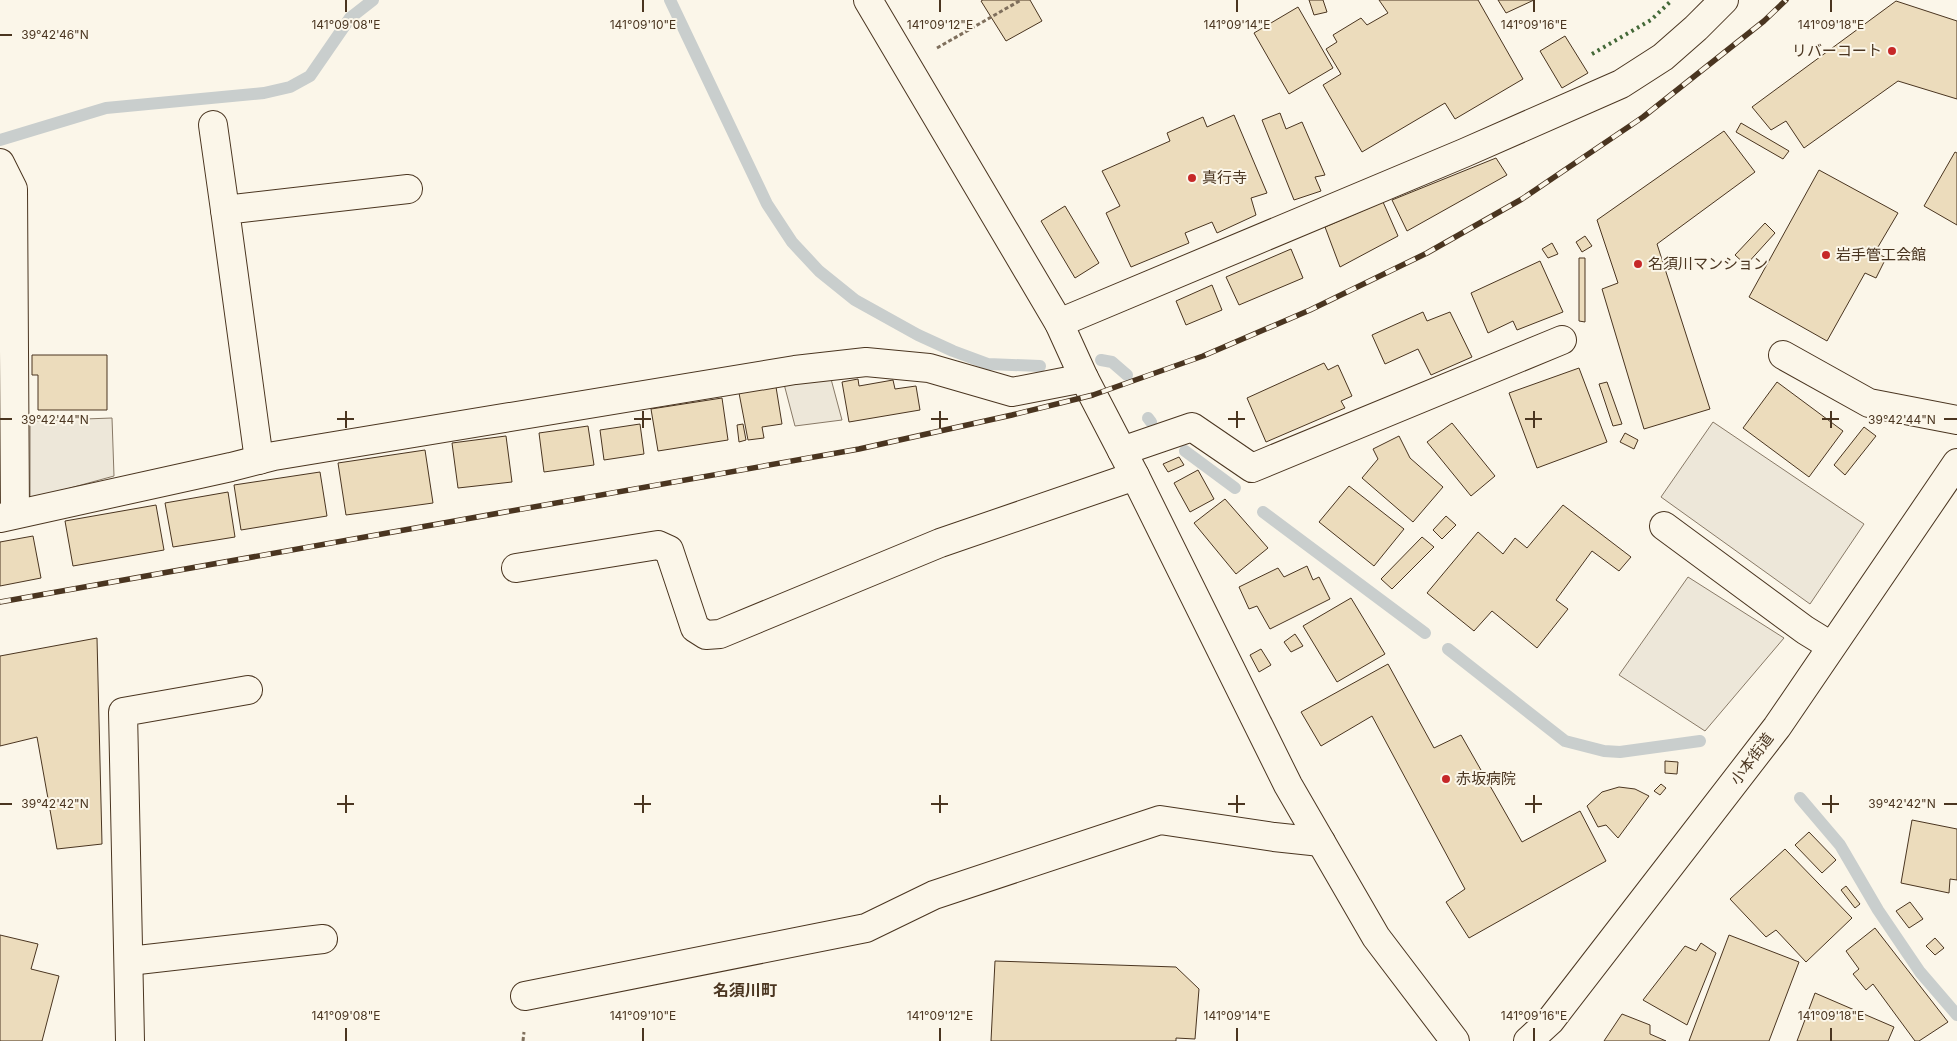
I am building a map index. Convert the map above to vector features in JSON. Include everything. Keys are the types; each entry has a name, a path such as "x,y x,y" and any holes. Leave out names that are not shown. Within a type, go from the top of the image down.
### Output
{"street":[{"path":"868,0 1059,324 1084,378 1135,476 1288,785 1320,842 1376,937 1455,1041"},
{"path":"1059,324 1464,153 1621,84 1663,57 1724,0"},
{"path":"214,126 259,460"},
{"path":"0,163 12,189 7,516 274,456 785,371 866,362 929,368 1012,392 1084,378"},
{"path":"225,210 408,189"},
{"path":"1122,452 1192,427 1252,468 1562,340"},
{"path":"1783,355 1869,403 1957,420"},
{"name":"小本街道","path":"1528,1041 1550,1021 1777,727 1957,463"},
{"path":"516,568 658,545 669,550 695,628 706,635 720,634 940,543 1135,476"},
{"path":"1664,526 1805,630 1831,646"},
{"path":"130,1041 123,712 248,690"},
{"path":"525,996 866,928 934,895 1160,820 1320,842"},
{"path":"128,961 323,939"}],"path":[{"path":"906,65 1021,0"}],"shaded area":[{"path":"831,379 842,420 795,426 784,384"},
{"path":"112,418 114,476 30,499 30,421"},
{"path":"1713,422 1864,524 1810,604 1661,497"},
{"path":"1688,577 1784,638 1705,731 1619,675"}],"building":[{"path":"1030,0 1042,21 1006,41 981,1"},
{"path":"1309,0 1323,0 1327,12 1314,15"},
{"path":"1379,0 1478,0 1523,79 1455,119 1445,103 1362,152 1323,85 1341,74 1326,49 1337,42 1333,35 1361,18 1367,25 1388,13"},
{"path":"1498,0 1534,0 1506,13"},
{"name":"リバーコート","path":"1896,1 1957,21 1957,99 1898,81 1804,148 1786,121 1771,130 1752,107"},
{"path":"1298,7 1333,68 1289,94 1254,33"},
{"path":"1565,36 1588,73 1562,88 1540,51"},
{"path":"1280,113 1286,129 1302,122 1325,175 1315,177 1321,191 1294,200 1262,120"},
{"path":"1234,115 1267,193 1251,198 1256,215 1217,233 1212,222 1185,233 1189,243 1131,267 1106,213 1120,206 1102,171 1170,141 1167,133 1203,117 1207,127"},
{"path":"1741,123 1789,151 1783,159 1736,132"},
{"name":"名須川マンション","path":"1724,131 1755,172 1657,244 1710,409 1644,429 1602,289 1618,283 1597,220"},
{"path":"1955,152 1957,153 1957,225 1924,206"},
{"path":"1496,158 1507,175 1407,231 1392,200"},
{"name":"岩手管工会館","path":"1819,170 1898,213 1875,252 1886,258 1876,278 1865,273 1827,341 1749,297"},
{"path":"1383,202 1398,236 1340,267 1325,227"},
{"path":"1065,206 1099,263 1075,278 1041,221"},
{"path":"1765,223 1775,233 1746,265 1735,255"},
{"path":"1585,236 1592,246 1582,252 1576,242"},
{"path":"1552,243 1558,254 1548,258 1542,249"},
{"path":"1291,249 1303,278 1239,305 1226,277"},
{"path":"1579,258 1585,258 1585,322 1579,321"},
{"path":"1540,261 1563,312 1517,330 1513,321 1488,333 1471,293"},
{"path":"1212,285 1222,310 1186,325 1176,301"},
{"path":"1423,312 1427,321 1450,312 1472,357 1431,375 1418,349 1385,364 1372,335"},
{"path":"32,355 107,355 107,410 38,410 38,375 32,375"},
{"path":"1324,363 1328,370 1338,365 1352,396 1341,401 1345,408 1266,442 1247,398"},
{"path":"1579,368 1607,442 1537,468 1509,393"},
{"path":"858,379 859,386 893,380 895,389 916,386 920,410 849,422 842,382"},
{"path":"1607,382 1622,424 1613,426 1599,384"},
{"path":"1777,382 1843,431 1809,477 1743,428"},
{"path":"776,387 782,424 762,427 764,438 748,440 739,393"},
{"path":"722,398 728,440 658,451 651,409"},
{"path":"1452,423 1495,476 1471,496 1427,442"},
{"path":"640,424 644,454 604,460 600,430"},
{"path":"743,424 746,440 739,442 737,425"},
{"path":"588,426 594,465 544,472 539,433"},
{"path":"1864,427 1876,436 1845,475 1834,465"},
{"path":"1625,433 1638,440 1634,449 1620,442"},
{"path":"506,436 512,482 458,488 452,443"},
{"path":"1399,436 1410,458 1443,487 1413,522 1362,478 1378,459 1373,449"},
{"path":"425,450 433,503 346,515 338,463"},
{"path":"1179,457 1184,465 1168,472 1163,464"},
{"path":"1198,470 1214,499 1190,512 1174,483"},
{"path":"320,472 327,516 241,530 234,485"},
{"path":"1349,486 1404,529 1374,566 1319,522"},
{"path":"228,492 235,537 173,547 165,503"},
{"path":"1225,499 1268,548 1236,574 1194,523"},
{"path":"156,505 164,550 73,566 65,521"},
{"path":"1563,505 1631,557 1619,571 1592,551 1556,600 1568,609 1537,648 1492,611 1474,631 1427,593 1478,532 1503,554 1515,538 1527,548"},
{"path":"1446,516 1456,525 1442,539 1433,530"},
{"path":"33,536 41,578 0,586 0,542"},
{"path":"1422,537 1434,547 1392,589 1381,579"},
{"path":"1307,566 1313,580 1319,577 1330,599 1270,629 1257,606 1249,609 1239,587 1278,568 1284,577"},
{"path":"1351,598 1385,654 1337,682 1303,626"},
{"path":"1295,634 1303,646 1291,652 1284,642"},
{"path":"97,638 102,844 57,849 37,737 0,746 0,656"},
{"path":"1261,649 1271,665 1259,672 1250,655"},
{"name":"赤坂病院","path":"1388,664 1434,748 1461,735 1522,842 1580,811 1606,861 1469,938 1446,902 1465,889 1372,716 1321,746 1301,712"},
{"path":"1665,761 1678,762 1677,774 1665,773"},
{"path":"1661,784 1666,788 1660,795 1654,791"},
{"path":"1619,787 1635,789 1649,796 1618,838 1606,825 1598,827 1587,806 1602,792"},
{"path":"1912,820 1957,829 1957,880 1950,879 1949,893 1901,883"},
{"path":"1809,832 1836,860 1822,873 1795,845"},
{"path":"1785,849 1852,918 1806,962 1776,930 1766,937 1730,899"},
{"path":"1846,886 1860,904 1855,908 1841,890"},
{"path":"1910,902 1923,919 1909,928 1896,911"},
{"path":"1875,928 1948,1022 1919,1041 1915,1041 1873,984 1866,990 1853,974 1859,969 1846,951"},
{"path":"0,935 38,944 31,969 59,976 42,1041 0,1041"},
{"path":"1729,935 1799,962 1769,1041 1689,1041"},
{"path":"1935,938 1944,948 1935,955 1926,946"},
{"path":"1701,943 1716,953 1687,1025 1643,1000 1685,946 1696,951"},
{"path":"995,961 1176,967 1199,989 1195,1039 1176,1038 1176,1041 991,1041"},
{"path":"1815,993 1894,1027 1888,1041 1797,1041"},
{"path":"1622,1014 1650,1025 1650,1034 1666,1041 1604,1041"}],"waterway":[{"path":"0,140 106,108 264,93 290,87 310,76 350,18 373,0"},
{"path":"670,0 767,204 792,242 819,271 855,300 918,335 953,351 988,364 1040,366"},
{"path":"1101,360 1112,362 1127,375"},
{"path":"1148,418 1151,422"},
{"path":"1185,451 1235,488"},
{"path":"1263,512 1425,633"},
{"path":"1448,649 1565,741 1604,751 1620,752 1700,741"},
{"path":"1800,798 1840,845 1878,910 1920,972 1957,1015"}],"railway":[{"path":"0,602 859,449 1093,395 1203,356 1310,310 1427,253 1522,199 1643,117 1764,21 1786,0"}],"hedge":[{"path":"1592,54 1651,20 1672,0"}],"place":[{"name":"リバーコート","path":"1892,51"},
{"name":"真行寺","path":"1192,178"},
{"name":"岩手管工会館","path":"1826,255"},
{"name":"名須川マンション","path":"1638,264"},
{"name":"赤坂病院","path":"1446,779"}],"district":[{"name":"名須川町","path":"745,990"}]}
